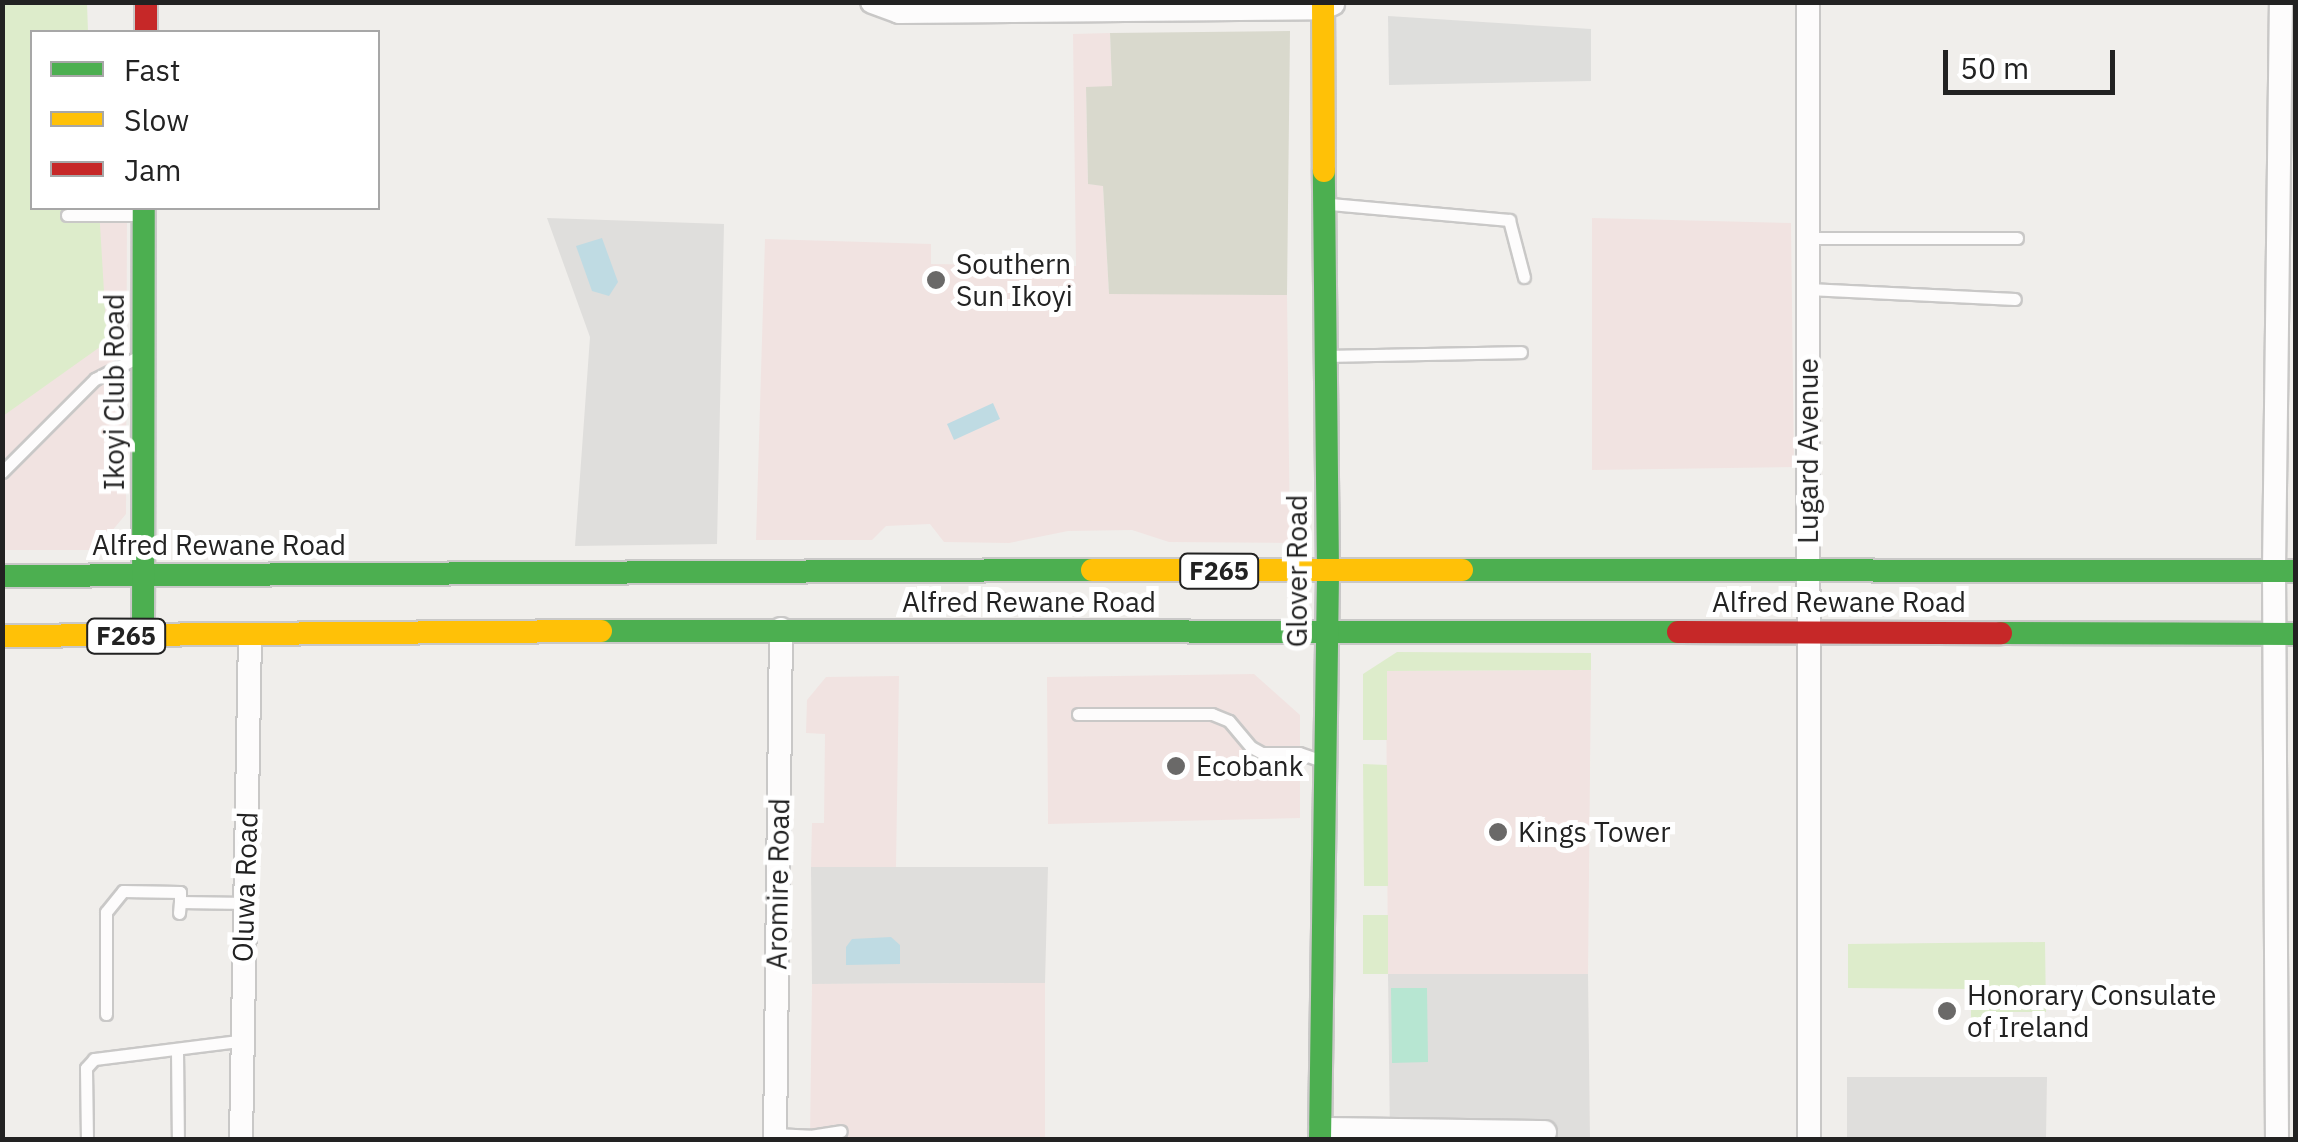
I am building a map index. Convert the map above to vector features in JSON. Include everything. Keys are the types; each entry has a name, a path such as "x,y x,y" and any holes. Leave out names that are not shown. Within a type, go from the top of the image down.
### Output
{"main road":[{"path":"146,2 146,30"},
{"name":"Glover Road","path":"1320,1134 1328,572 1328,4"},
{"name":"Ikoyi Club Road","path":"143,636 144,211"},
{"path":"891,632 907,570"},
{"name":"Alfred Rewane Road","path":"2,576 907,570 2284,571"},
{"path":"688,632 700,572"},
{"name":"Alfred Rewane Road","path":"2,636 781,629 2285,634"}],"street":[{"path":"872,2 899,12 1328,4"},
{"name":"Lugard Avenue","path":"1808,2 1809,1140"},
{"path":"2276,1140 2285,634 2281,2"},
{"name":"Aromire Road","path":"775,1137 781,629"},
{"name":"Oluwa Road","path":"241,1140 239,1041 247,904 250,635"},
{"path":"1320,1134 1545,1132"}],"lane":[{"path":"1326,203 1509,220 1524,277"},
{"path":"67,215 144,211"},
{"path":"1808,238 2017,238"},
{"path":"1808,288 2015,299"},
{"path":"1326,356 1521,352"},
{"path":"2,472 95,378 144,354"},
{"path":"1078,714 1212,714 1229,720 1250,747 1262,753 1300,753 1324,761"},
{"path":"106,1014 106,912 123,891 180,892 179,908 247,904"},
{"path":"87,1140 86,1068 94,1059 239,1041"},
{"path":"177,1050 178,1140"},
{"path":"775,1137 841,1130"}],"shaded area":[{"path":"1388,16 1591,29 1591,81 1389,85"},
{"path":"1290,31 1287,295 1109,294 1103,186 1088,184 1086,87 1112,86 1110,33"},
{"name":"Southern Sun Ikoyi","path":"1110,33 1112,87 1086,87 1088,184 1103,185 1109,293 1287,295 1290,543 1169,542 1132,530 1068,531 1009,543 944,542 930,524 886,526 872,540 756,540 765,239 931,244 931,264 1076,266 1073,34"},
{"path":"2,80 30,210 127,210 126,514 96,550 3,550"},
{"path":"547,218 724,224 717,544 575,546 590,337"},
{"path":"1592,218 1791,223 1794,467 1592,470"},
{"name":"Kings Tower","path":"1591,670 1588,974 1388,974 1386,671"},
{"path":"1254,674 1300,715 1300,818 1048,824 1047,677"},
{"path":"899,676 896,867 811,867 812,823 824,823 825,734 806,733 807,700 826,677"},
{"path":"811,867 1048,867 1045,983 812,984"},
{"path":"1388,974 1588,974 1590,1139 1390,1139"},
{"path":"1045,983 1045,1139 810,1140 812,984"},
{"path":"1847,1077 2047,1077 2046,1139 1847,1139"}],"green space":[{"path":"3,3 87,3 88,30 30,30 30,210 99,210 107,342 3,416"},
{"path":"1397,652 1591,653 1591,670 1387,671 1387,740 1363,740 1363,674"},
{"path":"1363,764 1387,765 1388,886 1364,886"},
{"path":"1363,915 1388,915 1388,974 1363,974"},
{"path":"2045,942 2046,1012 2012,1012 2012,1022 1971,1022 1971,989 1848,988 1848,944"},
{"path":"1391,988 1427,988 1428,1062 1392,1063"}],"water":[{"path":"602,238 618,282 609,296 592,291 576,246"},
{"path":"993,403 1000,419 954,440 947,424"},
{"path":"891,937 900,945 900,964 846,965 846,947 852,939"}],"traffic: fast":[{"path":"1320,1140 1328,572 1324,171"},
{"path":"143,636 144,210"},
{"path":"2,576 1092,570"},
{"path":"1462,570 2296,571"},
{"path":"601,631 1678,632"},
{"path":"2001,633 2296,634"}],"traffic: slow":[{"path":"1323,2 1324,171"},
{"path":"1092,570 1462,570"},
{"path":"2,636 601,631"}],"traffic: jam":[{"path":"146,2 146,30"},
{"path":"1678,632 2001,633"}],"place":[{"name":"Southern Sun Ikoyi","path":"936,280"},
{"name":"Ecobank","path":"1176,766"},
{"name":"Kings Tower","path":"1498,832"},
{"name":"Honorary Consulate of Ireland","path":"1947,1011"}]}
